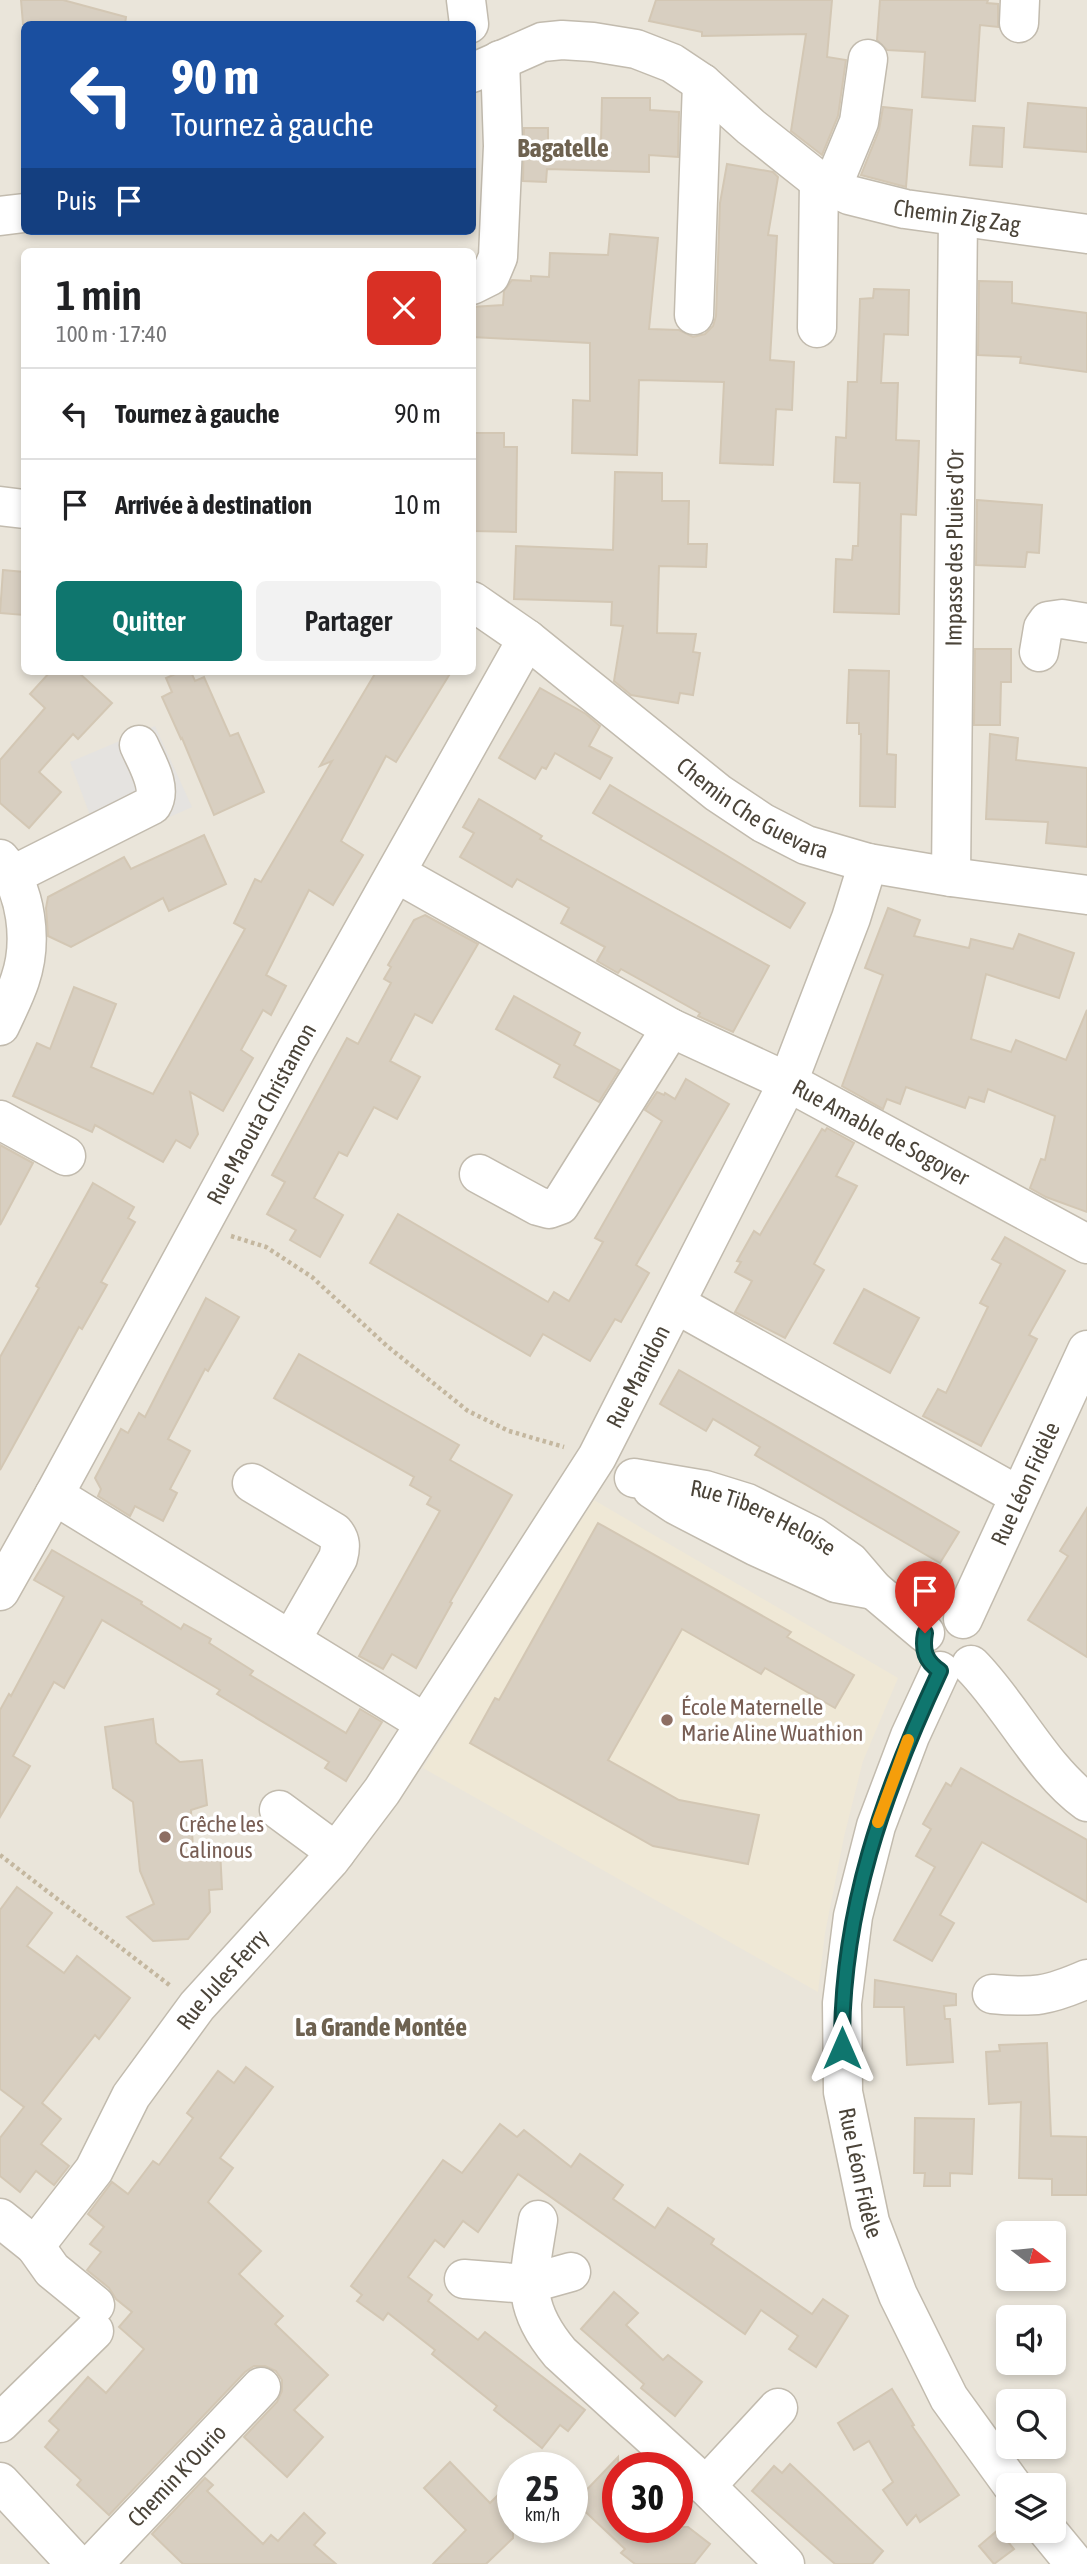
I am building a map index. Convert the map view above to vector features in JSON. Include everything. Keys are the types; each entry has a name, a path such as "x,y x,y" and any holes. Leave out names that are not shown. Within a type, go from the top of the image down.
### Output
{"street":[{"path":"466,0 469,21"},
{"name":"Chemin Zig Zag","path":"476,283 490,276 498,257 503,146 480,64 542,42 593,41 636,49 672,63 702,83 751,127 826,184 875,203 1087,234"},
{"path":"817,328 826,184 859,122 868,59"},
{"path":"694,315 702,83"},
{"path":"0,216 21,213"},
{"name":"Impasse des Pluies d'Or","path":"951,877 958,217"},
{"path":"0,506 21,509"},
{"name":"Chemin Che Guevara","path":"476,604 527,639 718,793 763,823 806,845 868,863 1087,895"},
{"path":"1039,652 1043,628 1048,621 1062,619 1087,622"},
{"name":"Rue Maouta Christamon","path":"0,1591 296,1050 527,639"},
{"path":"0,1026 20,979 26,952 25,924 19,893 6,867 152,806 157,789 139,745"},
{"name":"Rue Manidon","path":"425,1723 597,1457 676,1304 788,1082 851,918 868,863"},
{"name":"Rue Amable de Sogoyer","path":"396,873 671,1028 788,1082 1087,1244"},
{"path":"479,1174 538,1206 549,1209 560,1205 671,1028"},
{"path":"0,1120 66,1156"},
{"path":"676,1304 1019,1496"},
{"name":"Rue Léon Fidèle","path":"963,1619 1087,1350"},
{"name":"Rue Tibere Heloise","path":"597,1457 676,1505 755,1546 836,1583 874,1590 925,1633"},
{"path":"252,1483 334,1532 339,1538 341,1548"},
{"path":"54,1495 425,1723"},
{"path":"290,1640 361,1513"},
{"path":"956,1668 977,1656 977,1634 972,1625 963,1619 952,1616 941,1618 925,1633 925,1655 931,1664 956,1668 988,1682 1059,1777 1087,1802"},
{"name":"Rue Léon Fidèle","path":"956,1668 910,1736 876,1826 853,1916 842,2003 843,2092 870,2221 898,2295 949,2398 1003,2473"},
{"name":"Rue Jules Ferry","path":"35,2246 94,2170 131,2096 197,2006 336,1852 382,1791 425,1723"},
{"path":"279,1810 336,1852"},
{"path":"992,1994 1028,1998 1059,1992 1087,1979"},
{"path":"0,2218 35,2246 94,2318 0,2423"},
{"path":"538,2220 528,2284 535,2314 545,2335 560,2353 706,2486 785,2564"},
{"path":"464,2279 528,2284 571,2272"},
{"name":"Chemin K'Ourio","path":"93,2564 261,2387"},
{"path":"706,2486 778,2408"},
{"path":"0,2482 76,2564"},
{"path":"1058,2543 1075,2564"}],"path":[{"path":"199,1230 266,1247 290,1261 312,1277 387,1346 468,1411 509,1431 597,1457"},
{"path":"0,1855 197,2006"}],"shaded area":[{"name":"Bagatelle","path":"0,0 1087,0 1087,2564 0,2564"},
{"path":"155,726 192,807 102,847 70,762"},
{"name":"École Maternelle Marie Aline Wuathion","path":"594,1500 898,1678 863,1761 844,1837 825,1933 818,1992 423,1768"}],"building":[{"path":"21,0 63,0 126,17 125,21 23,21"},
{"path":"656,0 832,0 827,57 846,60 838,116 822,155 791,131 806,34 702,36 702,32 649,21"},
{"path":"880,0 988,0 987,3 998,4 998,27 980,25 975,101 922,97 925,52 887,50 877,40"},
{"path":"602,98 650,98 650,110 679,112 678,157 649,155 649,172 547,169 546,182 523,181 524,128 548,128 548,143 601,142"},
{"path":"1028,103 1087,108 1087,152 1024,147"},
{"path":"883,107 912,110 906,187 861,175 879,130"},
{"path":"973,126 1004,128 1002,167 970,165"},
{"path":"727,164 773,172 778,177 768,235 777,236 770,360 794,362 792,410 776,409 773,465 720,463 724,382 639,380 637,455 572,453 573,400 590,401 590,343 476,337 476,307 503,305 504,291 512,280 531,281 531,276 549,277 550,253 608,255 610,234 658,238 649,329 679,330 693,337 705,334 713,326 716,316 720,203"},
{"path":"979,281 1012,282 1012,303 1087,313 1087,372 1020,363 1021,357 978,355"},
{"path":"874,289 909,290 908,335 884,334 881,383 898,383 896,440 919,441 916,515 901,514 899,614 834,612 836,559 852,560 853,546 858,546 860,483 834,482 836,437 846,438 848,382 857,382 860,299 873,298"},
{"path":"476,433 504,433 504,447 517,447 516,532 476,531"},
{"path":"615,472 662,473 662,501 689,501 688,544 707,544 706,567 659,566 657,633 696,634 693,652 700,653 693,695 680,693 678,703 631,695 614,681 623,626 611,625 612,602 514,599 516,546 613,550"},
{"path":"977,500 1042,505 1039,553 1027,552 1025,567 976,565"},
{"path":"3,570 21,572 21,615 0,613"},
{"path":"975,649 1011,649 1011,682 1001,682 1000,725 974,725"},
{"path":"849,670 889,671 887,754 896,755 895,807 860,806 861,734 859,723 847,723"},
{"path":"47,675 81,675 112,703 78,739 73,734 39,772 61,792 29,828 0,803 0,760 45,708 30,694"},
{"path":"173,675 192,675 195,681 204,677 230,736 238,733 264,792 214,815 162,697 172,692 166,678"},
{"path":"374,675 449,675 396,762 386,756 341,841 363,855 333,905 309,890 266,975 286,986 271,1015 263,1010 241,1050 253,1058 223,1111 190,1092 198,1134 190,1148 176,1140 163,1162 95,1125 92,1132 13,1096 37,1043 50,1049 74,987 116,1004 91,1067 153,1094 245,929 234,923 255,879 261,882 332,761 320,766"},
{"path":"540,688 586,714 600,726 589,746 612,758 600,779 555,753 546,769 542,767 535,779 499,758"},
{"path":"990,734 1018,738 1016,760 1087,768 1087,847 1046,843 1048,822 986,819"},
{"path":"610,785 805,903 790,928 593,813"},
{"path":"479,799 542,836 540,839 769,966 733,1032 698,1016 700,1013 621,969 618,973 597,961 605,947 561,923 569,908 517,879 512,887 460,857 474,833 463,827"},
{"path":"204,835 226,884 169,911 163,898 71,947 48,936 48,897 124,857 131,869"},
{"path":"888,908 920,920 914,936 969,948 971,939 1013,949 1019,934 1074,953 1059,998 986,974 971,1039 1011,1052 1016,1040 1066,1060 1087,1010 1087,1212 1030,1188 1041,1159 1045,1160 1055,1116 988,1089 984,1102 969,1097 965,1108 906,1087 900,1104 887,1099 883,1109 842,1086 883,975 865,968"},
{"path":"425,915 478,944 432,1023 415,1014 390,1061 420,1077 397,1119 374,1107 347,1156 339,1152 314,1198 343,1215 320,1257 290,1240 296,1230 267,1214 285,1182 272,1175 347,1038 358,1044 391,983 384,979 391,967 388,965 414,920"},
{"path":"514,996 580,1033 574,1045 619,1070 599,1102 554,1077 560,1065 496,1029"},
{"path":"686,1079 729,1104 636,1265 649,1273 621,1322 615,1319 590,1361 543,1334 530,1356 370,1263 398,1214 548,1302 554,1292 569,1301 603,1242 595,1238 662,1121 645,1110 657,1092 675,1099"},
{"path":"827,1128 854,1143 836,1176 857,1186 814,1264 824,1270 785,1338 735,1312 752,1281 735,1272 741,1262 737,1261 754,1231 760,1235 822,1129 825,1131"},
{"path":"0,1145 33,1163 0,1225"},
{"path":"93,1183 134,1207 128,1218 135,1222 101,1282 107,1285 82,1329 79,1327 0,1470 0,1357"},
{"path":"1005,1237 1065,1271 1029,1335 1037,1339 981,1446 923,1416 938,1389 946,1393 988,1307 980,1303 1001,1264 992,1259"},
{"path":"864,1289 919,1318 890,1373 834,1343"},
{"path":"206,1298 239,1317 208,1371 205,1369 168,1439 190,1451 170,1489 177,1493 163,1521 135,1506 130,1516 98,1496 101,1489 95,1478 121,1429 128,1433 139,1413 145,1417"},
{"path":"299,1354 459,1445 450,1460 512,1495 450,1602 452,1603 416,1668 392,1654 383,1669 359,1656 440,1511 427,1504 431,1497 410,1485 414,1477 274,1398"},
{"path":"679,1370 959,1532 940,1563 755,1455 760,1447 713,1419 706,1431 660,1404"},
{"path":"1087,1508 1087,1657 1028,1620 1068,1556 1060,1551"},
{"path":"598,1523 791,1632 787,1637 854,1675 835,1708 765,1668 761,1674 682,1629 608,1760 679,1800 759,1815 748,1864 653,1846 470,1743 495,1698 499,1700"},
{"path":"52,1550 142,1602 141,1604 181,1629 184,1624 211,1639 209,1643 253,1671 250,1675 346,1733 360,1709 382,1722 346,1781 325,1768 329,1762 217,1694 220,1690 102,1620 64,1688 54,1682 13,1756 30,1766 0,1817 0,1710 9,1694 11,1696 64,1597 34,1580"},
{"name":"Crêche les Calinous","path":"153,1719 156,1743 180,1762 202,1760 207,1805 191,1810 193,1850 220,1849 222,1889 209,1890 210,1912 188,1939 153,1941 127,1917 154,1904 140,1871 133,1802 113,1788 105,1727"},
{"path":"961,1768 1087,1840 1087,1902 982,1842 940,1915 954,1923 932,1961 894,1940 935,1867 916,1856 931,1829 923,1824 946,1783 951,1786"},
{"path":"17,1887 52,1913 27,1946 64,1973 77,1956 130,1998 99,2039 95,2035 42,2103 61,2119 41,2144 69,2166 54,2185 36,2171 20,2192 0,2176 0,2138 24,2107 0,2089 0,1910"},
{"path":"875,1980 956,1994 956,2005 944,2006 945,2019 950,2019 953,2062 907,2065 904,2007 874,2007"},
{"path":"1047,2043 1051,2136 1087,2137 1087,2195 1052,2195 1052,2179 1019,2178 1021,2102 989,2104 986,2052 1000,2051 999,2045"},
{"path":"246,2067 273,2087 220,2158 233,2168 208,2202 261,2251 239,2274 283,2316 275,2324 328,2375 294,2410 323,2437 287,2477 244,2437 277,2402 282,2391 282,2380 276,2371 265,2366 254,2366 245,2372 109,2515 77,2485 81,2480 45,2447 59,2430 49,2421 88,2377 106,2393 144,2349 119,2327 132,2312 87,2270 101,2252 90,2244 104,2227 88,2214 112,2182 128,2194 153,2161 159,2165 193,2118 187,2113 218,2071 234,2083"},
{"path":"915,2118 974,2119 972,2174 950,2173 950,2186 924,2186 925,2173 914,2173"},
{"path":"500,2124 517,2137 524,2130 571,2167 580,2154 623,2185 613,2199 655,2228 668,2208 714,2239 711,2244 812,2314 823,2299 848,2316 816,2367 789,2349 798,2336 761,2310 745,2334 518,2174 478,2232 463,2221 444,2247 435,2240 408,2277 432,2295 428,2301 478,2340 485,2332 585,2410 568,2431 560,2425 542,2448 494,2410 497,2406 432,2354 435,2350 388,2313 383,2320 357,2301 362,2295 351,2286 443,2160 462,2173"},
{"path":"614,2292 638,2313 626,2325 663,2360 668,2355 702,2382 675,2416 641,2388 644,2384 581,2329"},
{"path":"892,2389 914,2425 912,2426 959,2495 920,2522 916,2515 907,2525 883,2490 893,2482 869,2441 854,2450 838,2423"},
{"path":"450,2462 490,2503 497,2496 497,2543 508,2543 486,2564 433,2564 466,2530 424,2488"},
{"path":"790,2464 883,2551 872,2564 835,2564 752,2491 774,2466 782,2473"},
{"path":"602,2474 602,2527 588,2514 588,2488"},
{"path":"205,2478 213,2485 207,2491 263,2544 271,2535 278,2541 304,2513 325,2533 314,2545 336,2564 183,2564 152,2534"},
{"path":"693,2531 710,2544 694,2564 635,2564 621,2553 625,2549 619,2543 693,2543"},
{"path":"996,2532 996,2543 1009,2543 1014,2549 994,2564 979,2546"}],"slow traffic":[{"path":"878,1822 908,1740"}],"place":[{"name":"École Maternelle Marie Aline Wuathion","path":"667,1720"},
{"name":"Crêche les Calinous","path":"165,1837"}],"district":[{"name":"Bagatelle","path":"563,148"},
{"name":"La Grande Montée","path":"381,2027"}],"route":[{"path":"842,2048 842,2003 858,1894 876,1826 910,1736 940,1671 925,1655 925,1633"}]}
